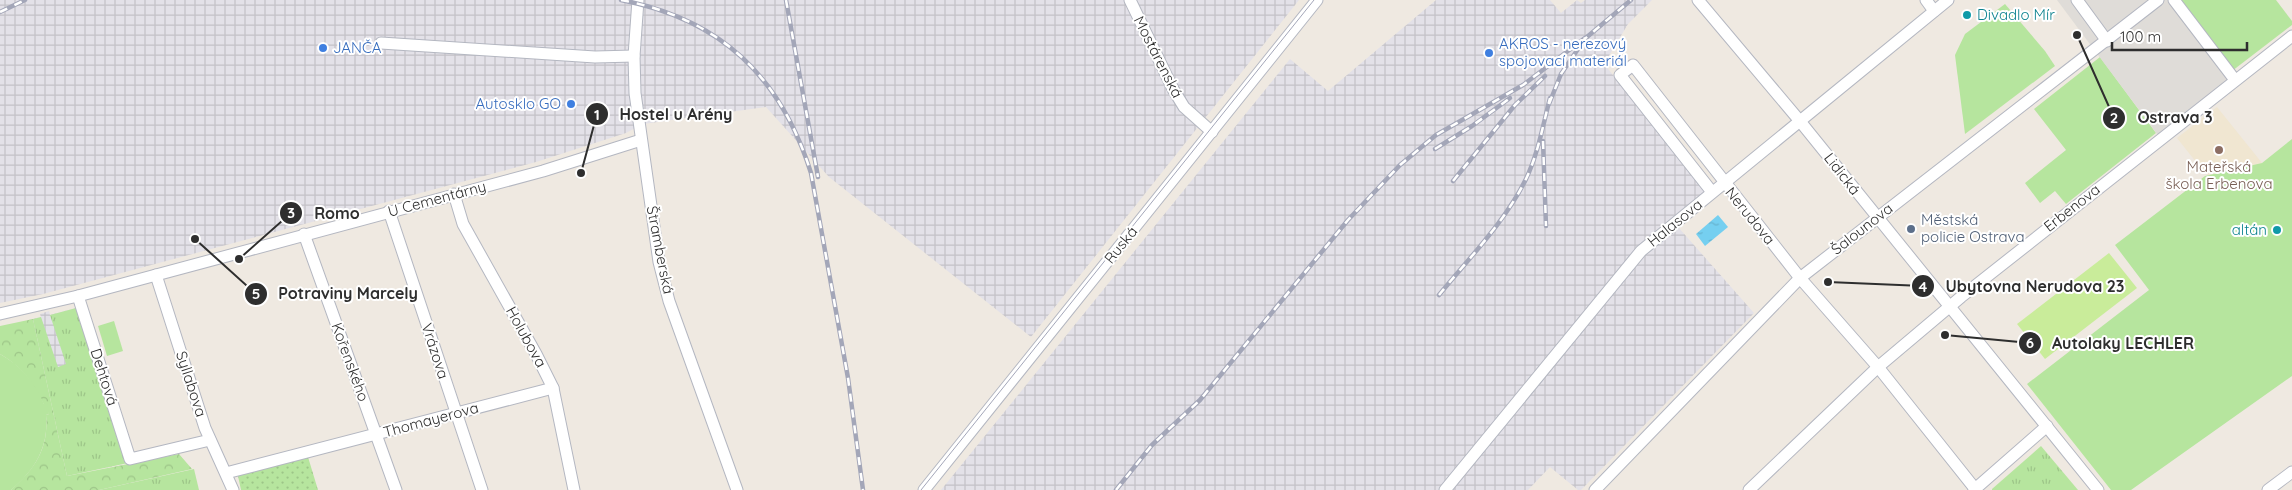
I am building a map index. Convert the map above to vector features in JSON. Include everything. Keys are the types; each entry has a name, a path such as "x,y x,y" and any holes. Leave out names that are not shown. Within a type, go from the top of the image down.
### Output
{"street":[{"name":"Štramberská","path":"638,0 634,56 635,93 664,286 737,490"},
{"name":"Mostárenská","path":"1130,0 1173,89 1184,107 1212,132"},
{"name":"Ruská","path":"924,490 1317,0"},
{"name":"Lidická","path":"1698,0 1799,120 1876,218 2098,490"},
{"path":"1926,0 1934,11"},
{"name":"Halasova","path":"1445,490 1641,250 1948,0"},
{"path":"2077,0 2107,41"},
{"name":"Šalounova","path":"1595,490 1800,278 2158,0"},
{"path":"2174,0 2235,80"},
{"name":"Erbenova","path":"1749,490 1878,367 1969,290 2292,36"},
{"path":"381,43 569,56 634,56"},
{"name":"Nerudova","path":"1712,192 1620,75 1632,65 1800,278 1878,367 1976,490"},
{"name":"U Cementárny","path":"0,314 78,296 551,169 641,140"},
{"name":"Holubova","path":"454,194 463,224 553,388 574,490"},
{"name":"Vrázova","path":"389,211 482,490"},
{"name":"Kořenského","path":"304,234 396,490"},
{"name":"Syllabova","path":"156,275 210,440 232,490"},
{"name":"Dehtová","path":"78,296 130,459 210,440"},
{"name":"Thomayerova","path":"226,473 553,388"},
{"path":"1976,490 2047,426"},
{"path":"2268,490 2292,472"}],"shaded area":[{"path":"0,0 1299,0 1031,337 829,177 766,107 643,124 626,133 536,162 43,294 0,303"},
{"path":"1436,0 1550,0 1561,13 1577,0 1581,3 1585,0 1652,0 1628,24 1604,64 1707,190 1671,219 1754,313 1581,490 1578,490 1550,467 1528,490 941,490 1290,59 1328,91"},
{"path":"2057,0 2174,0 2235,80 2160,138"},
{"name":"Mateřská škola Erbenova","path":"2217,107 2262,163 2208,175 2204,172 2177,138"},
{"path":"76,308 94,362 46,378 33,319 41,317 40,314 49,311 50,315"}],"green space":[{"path":"2179,0 2276,0 2292,21 2292,25 2232,71"},
{"path":"2005,4 2045,51 2055,66 1965,134 1955,55 1965,34"},
{"path":"2100,57 2156,133 2066,204 2055,191 2040,203 2025,183 2066,150 2034,109"},
{"path":"2292,139 2292,376 2131,490 2111,490 2027,384 2149,290 2115,245 2205,176 2262,163"},
{"path":"2109,253 2137,288 2045,359 2017,324"},
{"path":"76,308 128,463 67,476 33,319 41,317 58,367 66,364 50,315"},
{"path":"33,319 67,476 179,454 192,469 99,490 11,490 27,474 39,457 45,438 46,415 49,414 24,373 0,354 0,326"},
{"path":"114,321 123,351 107,356 98,326"},
{"path":"0,354 14,363 26,375 36,388 44,404 47,403 49,414 46,415 45,437 39,457 27,474 11,490 0,490"},
{"path":"2041,446 2078,490 1992,490 1992,489"},
{"path":"308,457 318,490 241,490 238,476"},
{"path":"194,469 199,490 99,490"}],"water":[{"path":"1718,215 1728,227 1705,246 1696,234"}],"tram line":[{"path":"921,490 1314,0"}],"railway":[{"path":"0,12 25,0"},
{"path":"621,0 657,9 689,22 717,38 742,58 764,81 783,108 798,139 811,173 848,378 863,490"},
{"path":"786,0 818,177"},
{"path":"1581,42 1631,0"},
{"path":"1116,490 1152,445 1200,400 1348,220 1400,165 1436,135 1523,85 1585,38"},
{"path":"1549,104 1561,74 1578,49"},
{"path":"1453,181 1515,105 1545,76"},
{"path":"1435,149 1472,126 1510,98"},
{"path":"1439,295 1497,225 1517,195 1534,160 1550,98"},
{"path":"1543,141 1546,226"}],"place":[{"name":"Divadlo Mír","path":"1967,15"},
{"name":"Ostrava 3","path":"2077,35"},
{"name":"JANČA","path":"323,48"},
{"name":"AKROS - nerezový spojovací materiál","path":"1489,53"},
{"name":"Autosklo GO","path":"571,104"},
{"name":"Mateřská škola Erbenova","path":"2219,150"},
{"name":"Hostel u Arény","path":"581,173"},
{"name":"Městská policie Ostrava","path":"1911,229"},
{"name":"altán","path":"2277,230"},
{"name":"Potraviny Marcely","path":"195,239"},
{"name":"Romo","path":"239,259"},
{"name":"Ubytovna Nerudova 23","path":"1828,282"},
{"name":"Autolaky LECHLER","path":"1945,335"}]}
